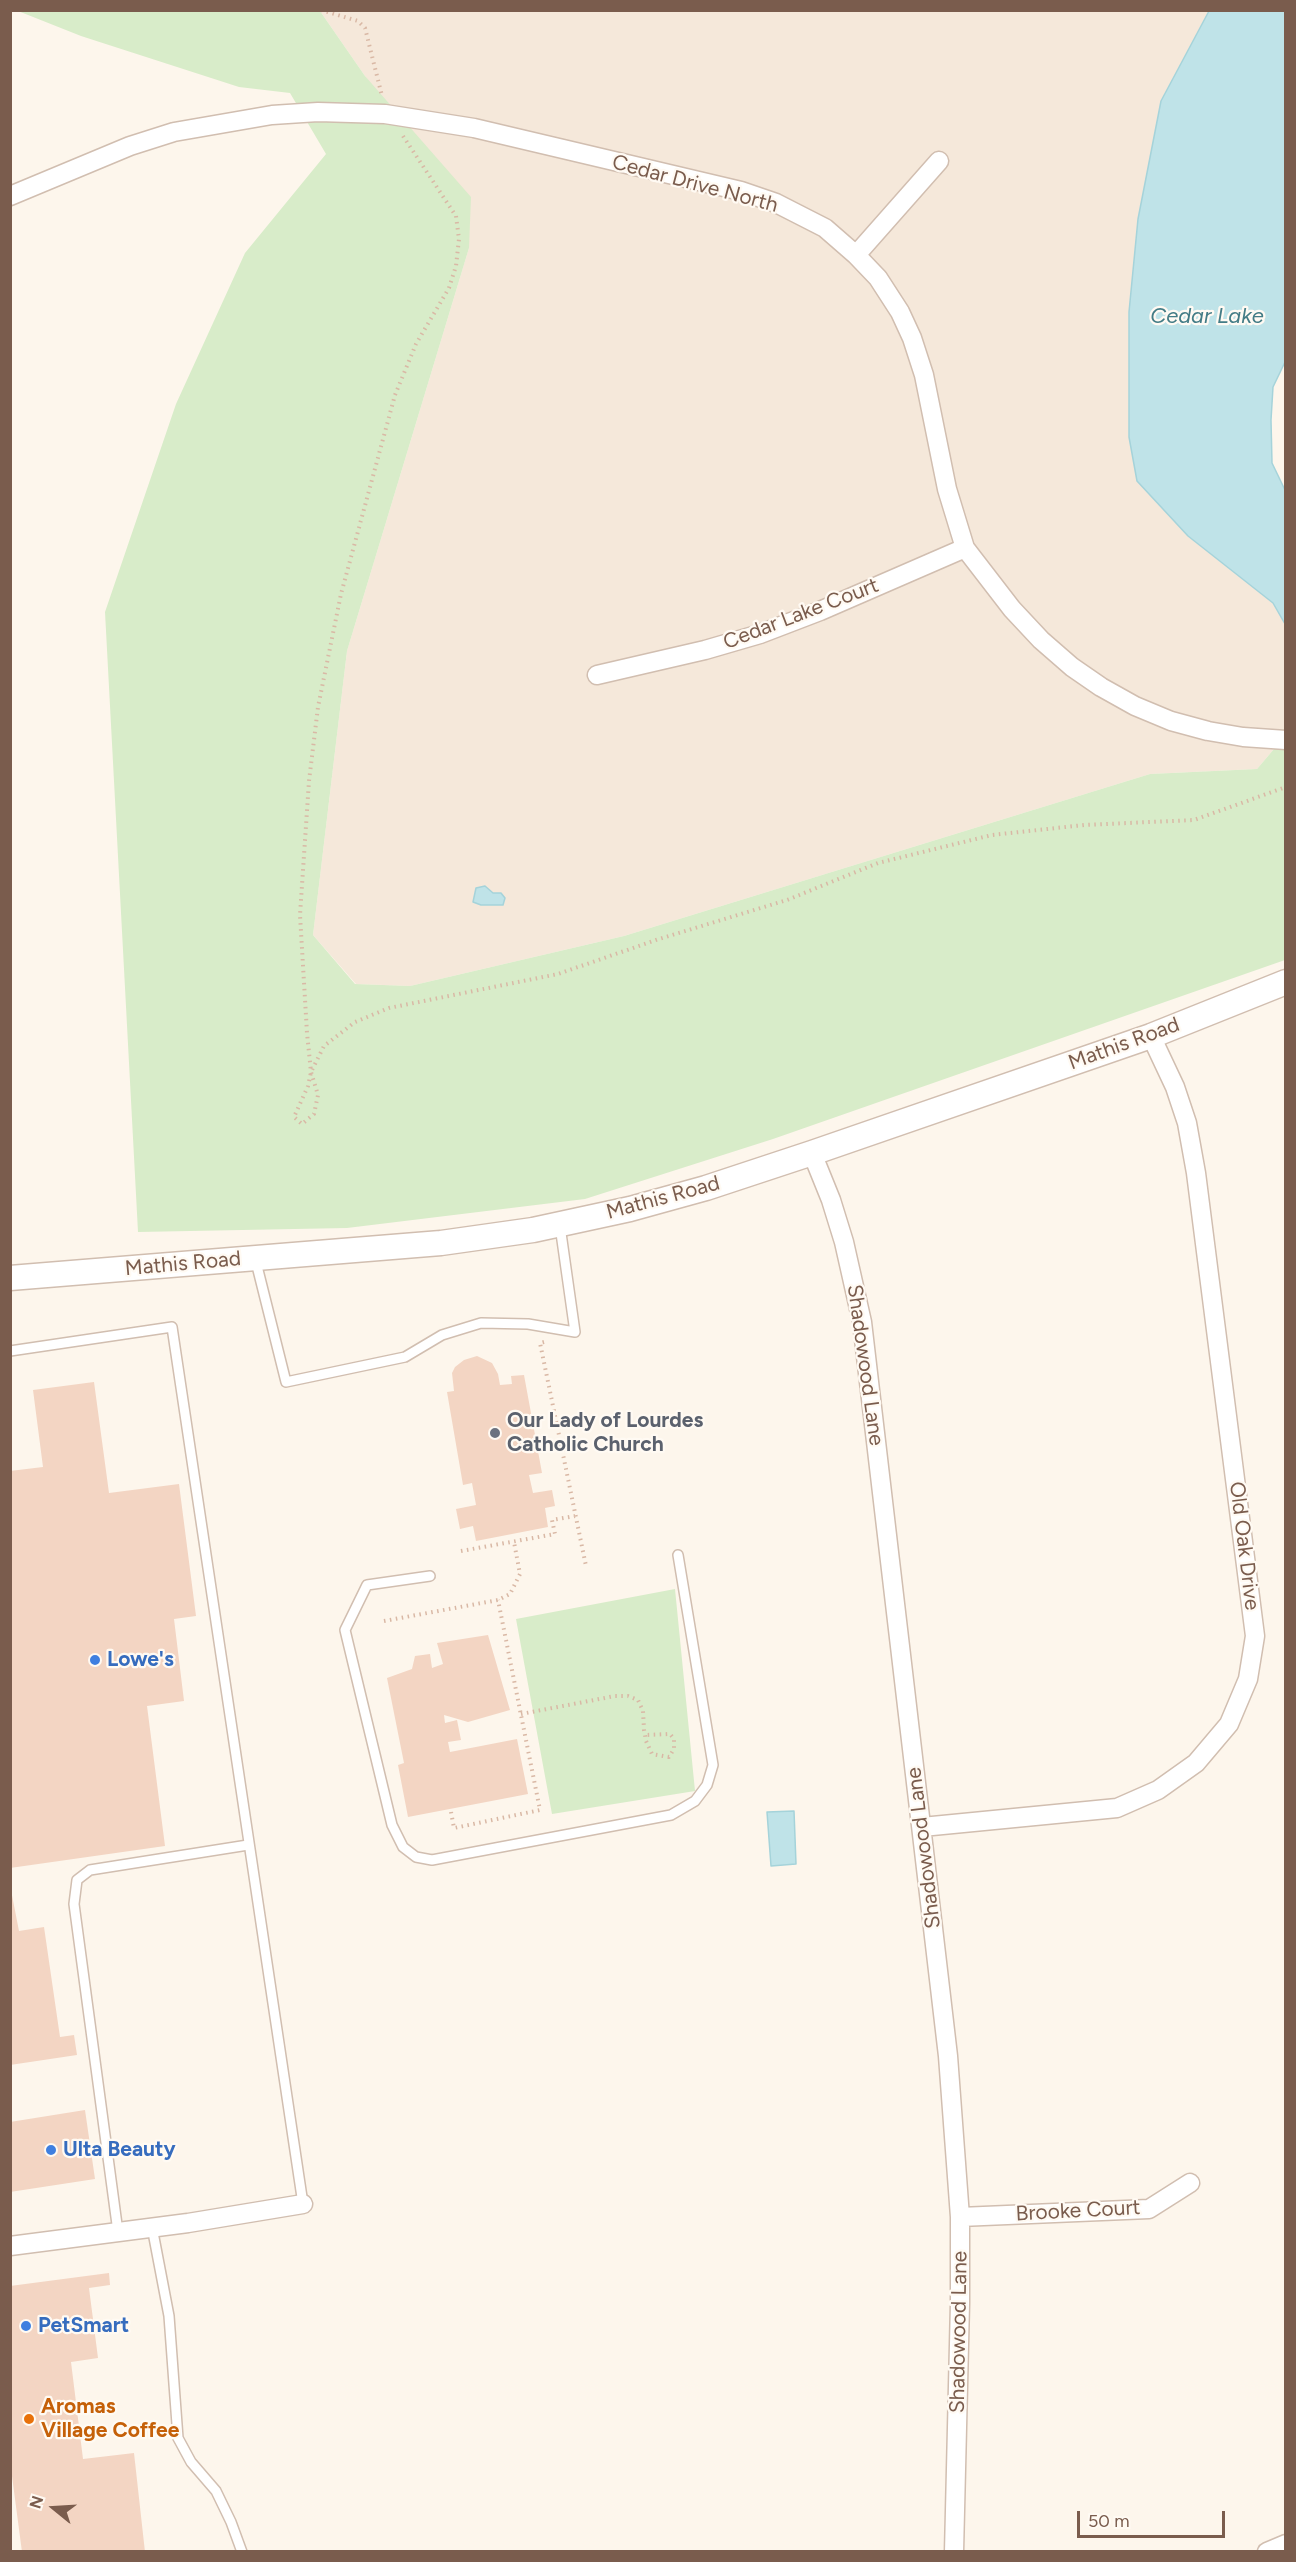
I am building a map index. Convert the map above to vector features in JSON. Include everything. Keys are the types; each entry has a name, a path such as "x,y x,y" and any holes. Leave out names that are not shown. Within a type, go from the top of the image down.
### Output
{"street":[{"name":"Cedar Drive North","path":"10,196 130,146 174,132 272,115 318,112 385,114 474,128 741,191 776,203 825,228 856,255 879,278 900,312 912,338 924,375 947,489 965,548 1012,609 1041,640 1072,667 1101,687 1135,706 1171,721 1231,735 1286,740"},
{"path":"856,255 939,161"},
{"name":"Cedar Lake Court","path":"597,675 705,650 760,634 820,611 965,548"},
{"name":"Mathis Road","path":"10,1278 441,1243 559,1224 630,1209 706,1188 812,1153 1151,1036 1286,982"},
{"name":"Old Oak Drive","path":"922,1827 1117,1808 1158,1790 1196,1763 1229,1724 1248,1679 1255,1636 1196,1173 1187,1123 1175,1087 1151,1036"},
{"name":"Shadowood Lane","path":"812,1153 831,1200 844,1242 862,1322 948,2056 960,2217 954,2552"},
{"name":"Brooke Court","path":"960,2217 1149,2209 1190,2183"},
{"path":"10,2246 188,2223 303,2204"},
{"path":"1267,2552 1286,2544"}],"lane":[{"path":"255,1258 286,1382 405,1357 442,1335 481,1323 528,1324 575,1332 559,1224"},
{"path":"10,1351 172,1327 303,2204"},
{"path":"430,1576 367,1585 345,1630 392,1825 403,1847 416,1857 432,1860 671,1815 695,1801 707,1785 713,1765 678,1555"},
{"path":"118,2232 74,1904 77,1880 90,1870 248,1845"},
{"path":"152,2227 169,2316 178,2438 191,2462 216,2491 242,2552"}],"path":[{"path":"321,10 358,21 365,28 379,77 385,114 405,137 456,216 459,239 456,266 449,288 416,344 395,395 341,594 318,707 308,792 300,915 311,1072 318,1095 314,1114 302,1124 294,1117 308,1086 311,1072 324,1046 355,1022 389,1008 558,974 659,939 787,900 878,863 992,835 1084,825 1194,820 1286,787"},
{"path":"561,1330 560,1338 540,1343 586,1566"},
{"path":"461,1551 555,1534 552,1520 575,1516"},
{"path":"384,1621 498,1600 510,1594 520,1574 514,1542"},
{"path":"451,1812 454,1828 540,1810 498,1600"},
{"path":"521,1714 615,1696 628,1696 638,1700 643,1711 645,1735 652,1754 669,1757 674,1749 674,1739 670,1734 645,1735"}],"shaded area":[{"path":"320,11 1209,11 1161,101 1138,219 1129,312 1130,373 1188,536 1273,603 1285,624 1285,736 1257,769 1150,774 624,936 410,986 356,984 313,935 347,651 469,248 365,76"}],"green space":[{"path":"18,11 320,11 365,76 471,197 469,248 347,651 313,935 355,984 410,986 624,936 1150,774 1257,769 1285,736 1285,960 773,1139 585,1199 347,1228 138,1232 105,612 176,404 245,253 326,154 290,93 239,87 81,36"},
{"path":"675,1589 695,1791 552,1814 516,1619"}],"water":[{"name":"Cedar Lake","path":"1209,11 1285,11 1286,360 1273,387 1271,420 1272,463 1285,490 1285,624 1273,603 1188,536 1137,481 1129,437 1129,312 1138,219 1161,101"},
{"path":"485,886 493,893 501,893 505,898 503,905 481,905 473,902 476,888"},
{"path":"794,1811 796,1864 771,1866 767,1812"}],"building":[{"name":"Our Lady of Lourdes Catholic Church","path":"477,1356 492,1363 498,1374 500,1385 512,1384 511,1376 524,1375 542,1473 529,1475 533,1493 552,1490 555,1506 545,1508 548,1527 476,1541 473,1526 460,1529 456,1509 476,1505 472,1483 463,1485 447,1392 454,1391 452,1373 455,1367 464,1360"},
{"name":"Lowe's","path":"94,1382 109,1493 179,1484 196,1616 174,1619 184,1701 147,1706 165,1846 10,1868 10,1471 43,1467 33,1390"},
{"path":"488,1635 510,1710 468,1722 444,1715 445,1723 457,1720 461,1740 448,1742 450,1752 517,1739 528,1794 408,1817 398,1765 404,1763 387,1678 412,1669 415,1656 430,1654 432,1668 443,1664 437,1643"},
{"path":"10,1885 19,1931 44,1927 60,2037 74,2035 77,2055 10,2065"},
{"name":"Ulta Beauty","path":"85,2110 95,2179 10,2192 10,2122"},
{"path":"109,2273 110,2285 89,2288 98,2358 71,2362 83,2459 134,2453 145,2552 22,2552 10,2461 10,2286"}],"place":[{"name":"Our Lady of Lourdes Catholic Church","path":"495,1433"},
{"name":"Lowe's","path":"95,1660"},
{"name":"Ulta Beauty","path":"51,2150"},
{"name":"PetSmart","path":"26,2326"},
{"name":"Aromas Village Coffee","path":"29,2419"}]}
